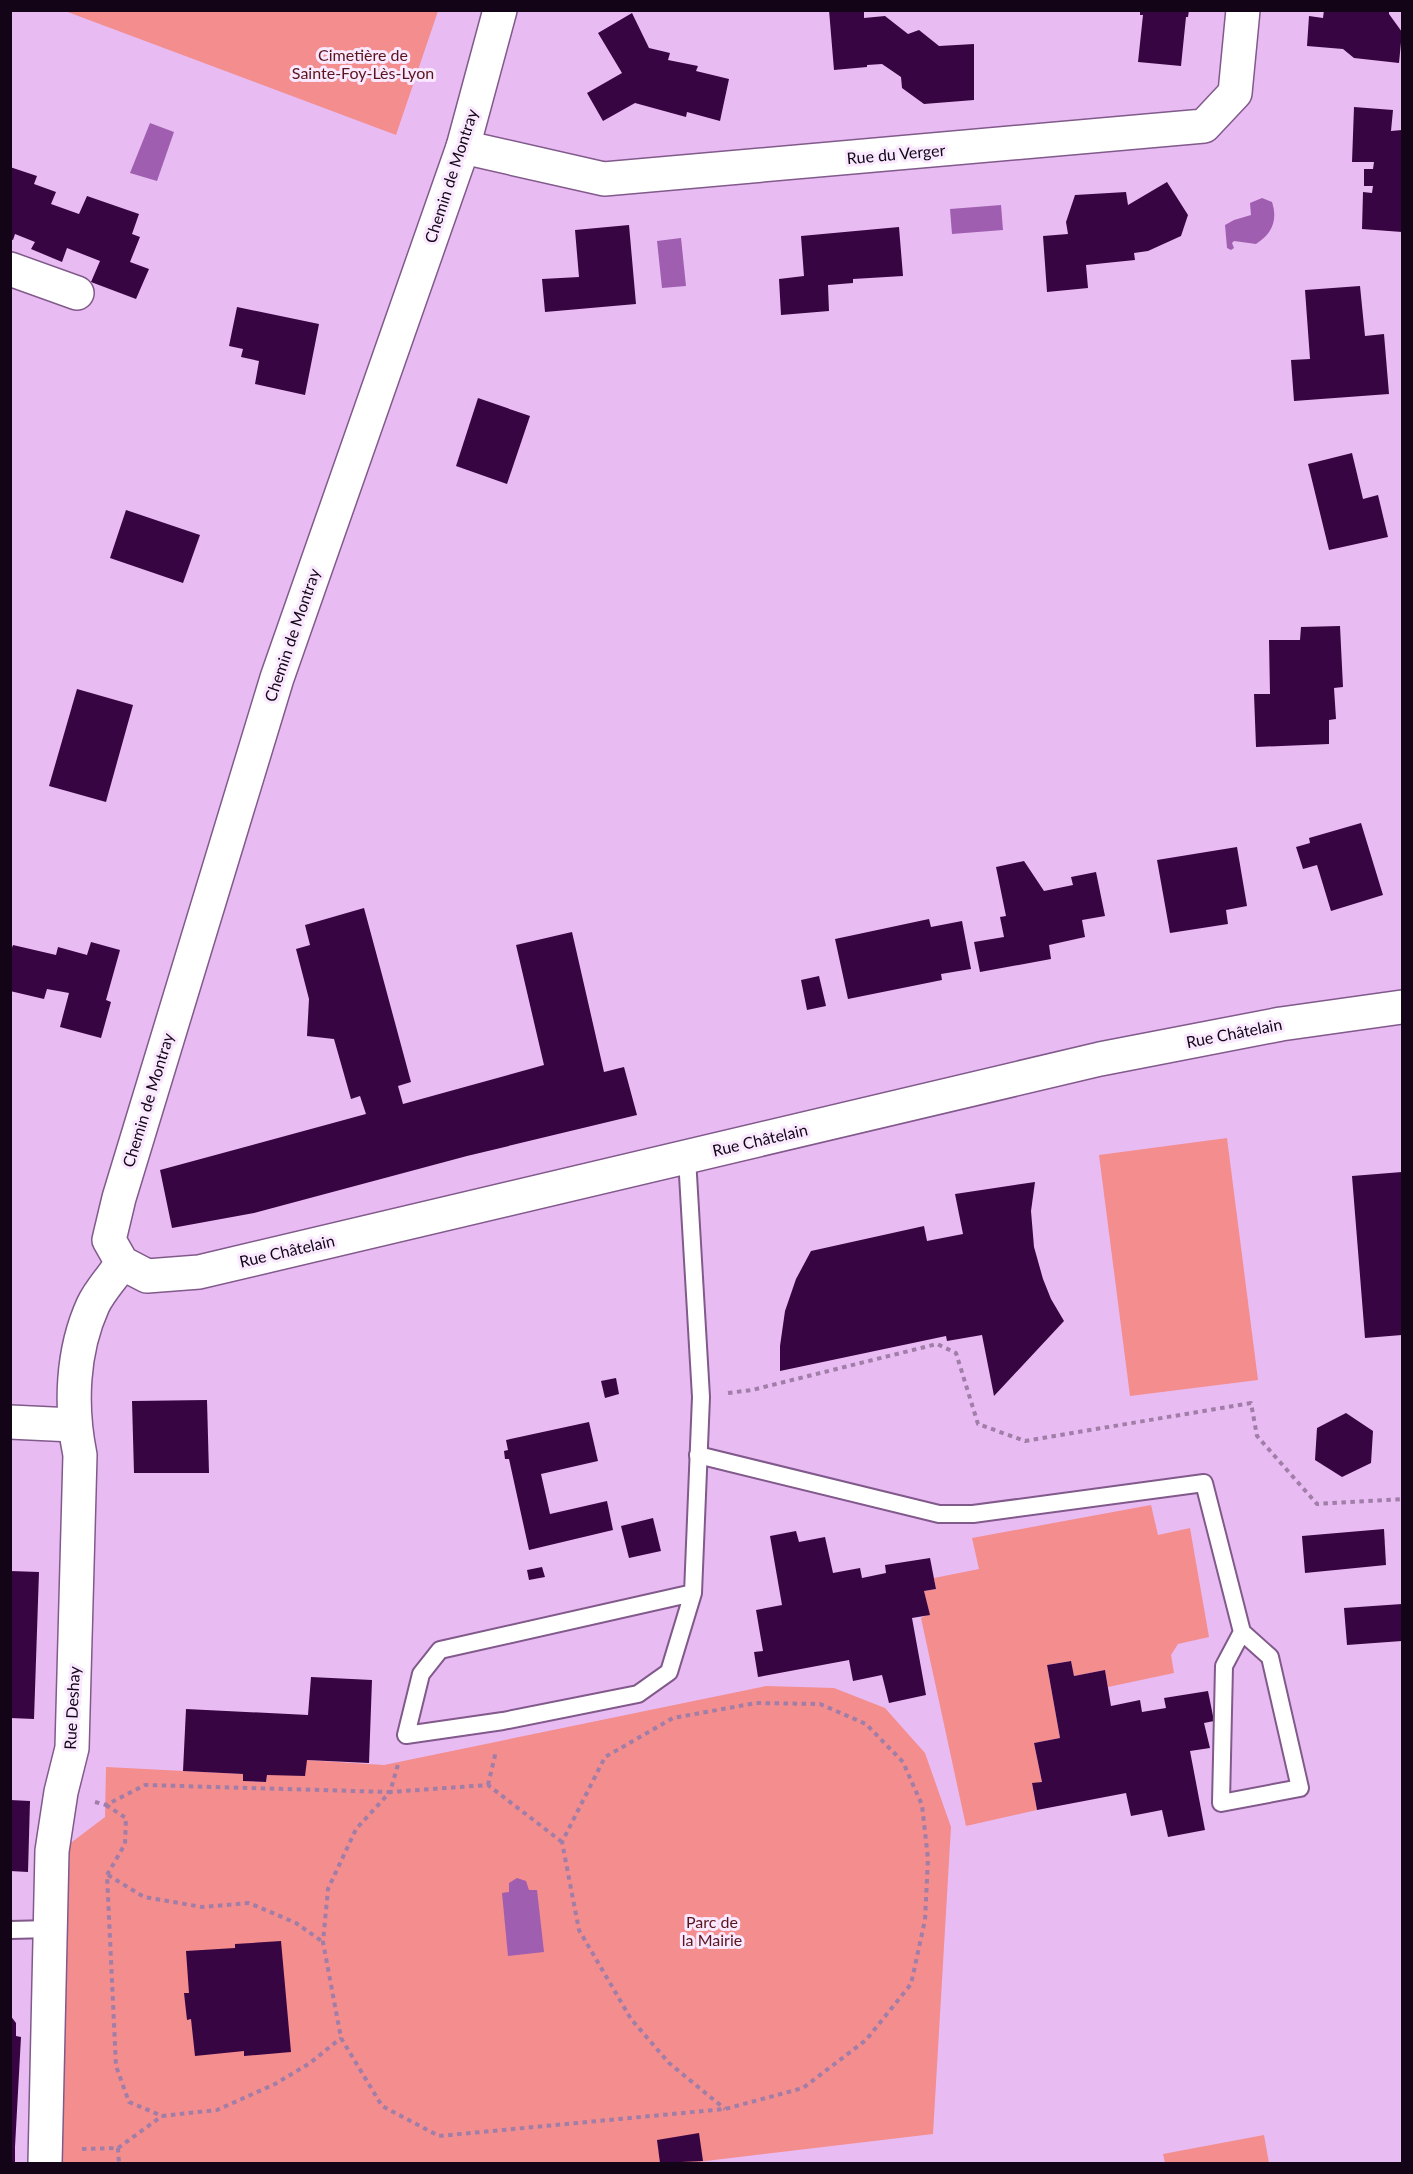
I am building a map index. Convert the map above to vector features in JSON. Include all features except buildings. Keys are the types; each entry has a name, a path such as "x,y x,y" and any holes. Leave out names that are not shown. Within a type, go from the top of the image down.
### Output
{"street":[{"name":"Chemin de Montray","path":"122,1263 109,1240 119,1198 277,678 463,147 500,10"},
{"name":"Rue du Verger","path":"463,147 604,179 1204,126 1235,93 1243,10"},
{"path":"10,269 77,293"},
{"name":"Rue Châtelain","path":"122,1263 147,1276 199,1272 1100,1059 1281,1024 1402,1007"},
{"name":"Rue Deshay","path":"45,2163 52,1851 61,1792 72,1748 80,1455 74,1425 77,1350 93,1304 122,1263"},
{"path":"10,1422 74,1425"}],"lane":[{"path":"687,1158 701,1397 693,1593 669,1672 638,1694 503,1721 406,1735 421,1674 440,1650 693,1593"},
{"path":"698,1455 939,1514 973,1514 1204,1483 1242,1632 1270,1657 1299,1788 1221,1803 1224,1666 1242,1632"},
{"path":"10,1930 50,1929"}],"path":[{"path":"701,1397 752,1390 937,1344 956,1353 978,1424 1025,1441 1251,1403 1257,1436 1317,1504 1402,1499"},
{"path":"390,1792 356,1829 328,1889 323,1942 341,2038 382,2106 439,2136 725,2109 803,2088 866,2040 910,1984 925,1920 928,1859 922,1805 903,1762 866,1724 820,1704 756,1703 673,1718 605,1757 562,1842 579,1930 631,2019 669,2063 725,2109"},
{"path":"106,1804 145,1785 390,1792 488,1785 562,1842"},
{"path":"61,1792 106,1804 126,1818 125,1844 107,1875 116,2066 129,2102 162,2116 217,2110 275,2084 310,2063 341,2038"},
{"path":"107,1875 144,1897 202,1907 249,1903 296,1923 323,1942"},
{"path":"119,2163 118,2148 162,2116"}],"green space":[{"name":"Cimetière de Sainte-Foy-Lès-Lyon","path":"438,10 396,135 65,11"},
{"path":"1227,1138 1258,1380 1130,1396 1099,1155"},
{"path":"1151,1505 1158,1535 1190,1528 1209,1637 1178,1644 1171,1655 1174,1673 1108,1687 1105,1670 1074,1676 1070,1661 1047,1665 1060,1738 1034,1743 1042,1782 1032,1784 1037,1810 966,1826 921,1618 929,1614 924,1591 936,1589 934,1578 979,1569 972,1538"},
{"name":"Parc de la Mairie","path":"766,1686 834,1688 885,1708 925,1753 951,1827 933,2134 681,2164 57,2164 68,1845 105,1817 106,1767 243,1774 244,1781 266,1782 267,1775 307,1760 384,1765"},
{"path":"1264,2135 1269,2163 1165,2163 1163,2154"}],"shaded area":[{"path":"150,123 174,132 157,181 130,173"},
{"path":"1262,198 1272,202 1274,209 1274,221 1270,231 1256,244 1234,241 1232,243 1234,248 1231,250 1227,248 1225,225 1251,215 1250,203"},
{"path":"1001,205 1003,230 952,234 950,209"},
{"path":"681,238 686,286 662,288 657,241"},
{"path":"517,1878 526,1881 529,1890 537,1890 544,1952 508,1956 502,1893 509,1892 509,1883"}]}
